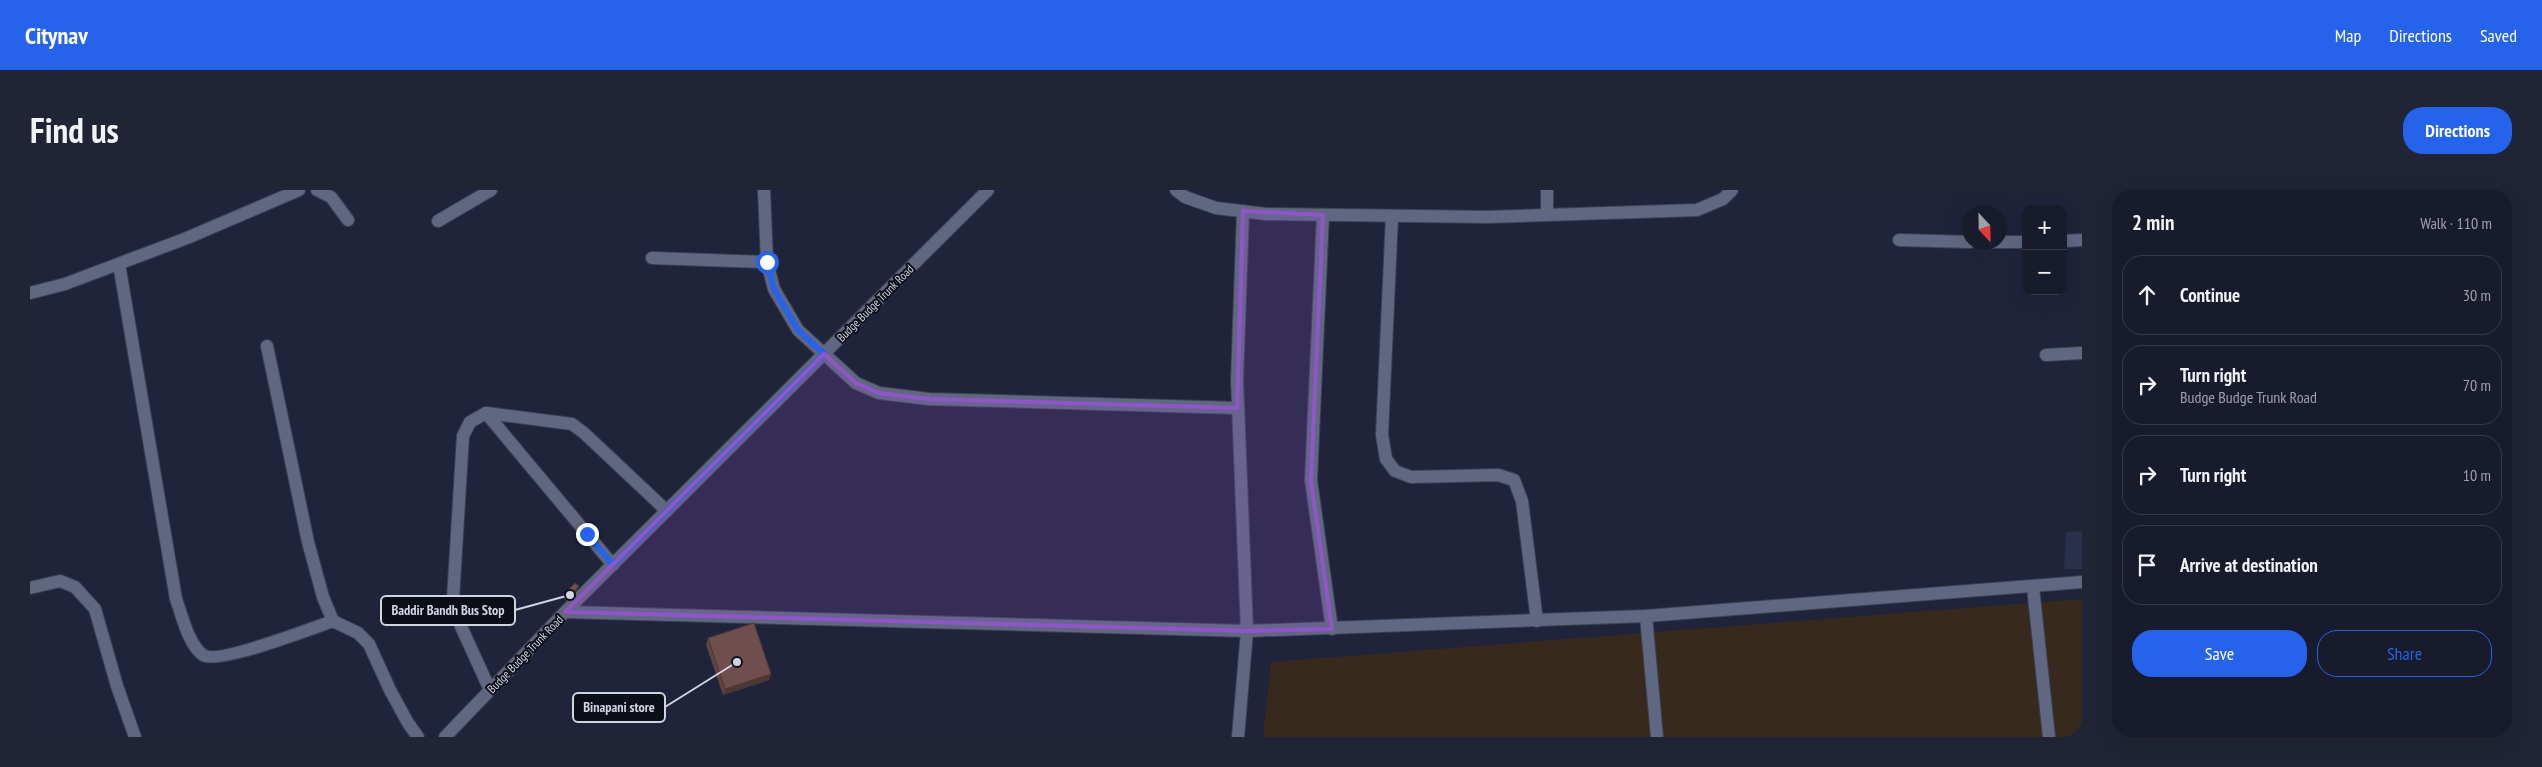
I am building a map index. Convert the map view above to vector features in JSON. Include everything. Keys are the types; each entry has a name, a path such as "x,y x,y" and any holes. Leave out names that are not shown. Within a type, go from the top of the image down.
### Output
{"street":[{"path":"30,293 65,284 187,238 299,190"},
{"path":"317,190 331,196 348,220"},
{"path":"438,222 491,190"},
{"path":"764,190 767,262 774,289 798,330 856,383 879,393 929,399 1237,408"},
{"name":"Budge Budge Trunk Road","path":"445,737 565,612 988,190"},
{"path":"1176,190 1185,197 1216,208 1242,211 1392,216 1547,215 1697,210 1723,198 1732,190"},
{"path":"1547,190 1547,215"},
{"path":"1238,737 1247,631 1237,408 1242,211"},
{"path":"1323,214 1311,480 1332,629"},
{"path":"1392,216 1382,435 1386,459 1395,471 1411,477 1498,475 1514,480 1522,501 1537,621"},
{"path":"1899,240 1962,242"},
{"path":"2067,241 2082,240"},
{"path":"2007,242 2022,242"},
{"path":"652,258 767,262"},
{"path":"119,264 176,599 198,650 206,656 213,657 237,652 333,621"},
{"path":"267,346 308,542 323,597 333,621 358,633 369,644 394,698 418,737"},
{"path":"2046,355 2082,353"},
{"path":"486,413 613,565"},
{"path":"490,690 462,629 453,599 463,436 470,422 486,413 572,424 667,511"},
{"path":"30,588 60,581 75,587 95,609 117,686 135,737"},
{"path":"565,612 1247,631 1646,616 2033,588 2082,582"},
{"path":"2033,588 2049,737"},
{"path":"1646,616 1657,737"}],"highlighted area":[{"path":"1243,211 1323,215 1311,480 1332,629 1247,631 565,612 824,354 856,383 879,393 929,399 1237,408"}],"shaded area":[{"path":"2082,531 2082,569 2064,569 2066,532"},
{"path":"2082,599 2082,737 1263,737 1271,662"}],"building":[{"path":"575,583 579,586 570,596 566,592"},
{"path":"754,623 771,674 725,689 708,638"}],"place":[{"name":"Baddir Bandh Bus Stop","path":"570,595"},
{"name":"Binapani store","path":"737,662"}],"route":[{"path":"587,534 613,565 824,354 798,330 774,289 767,262"}]}
